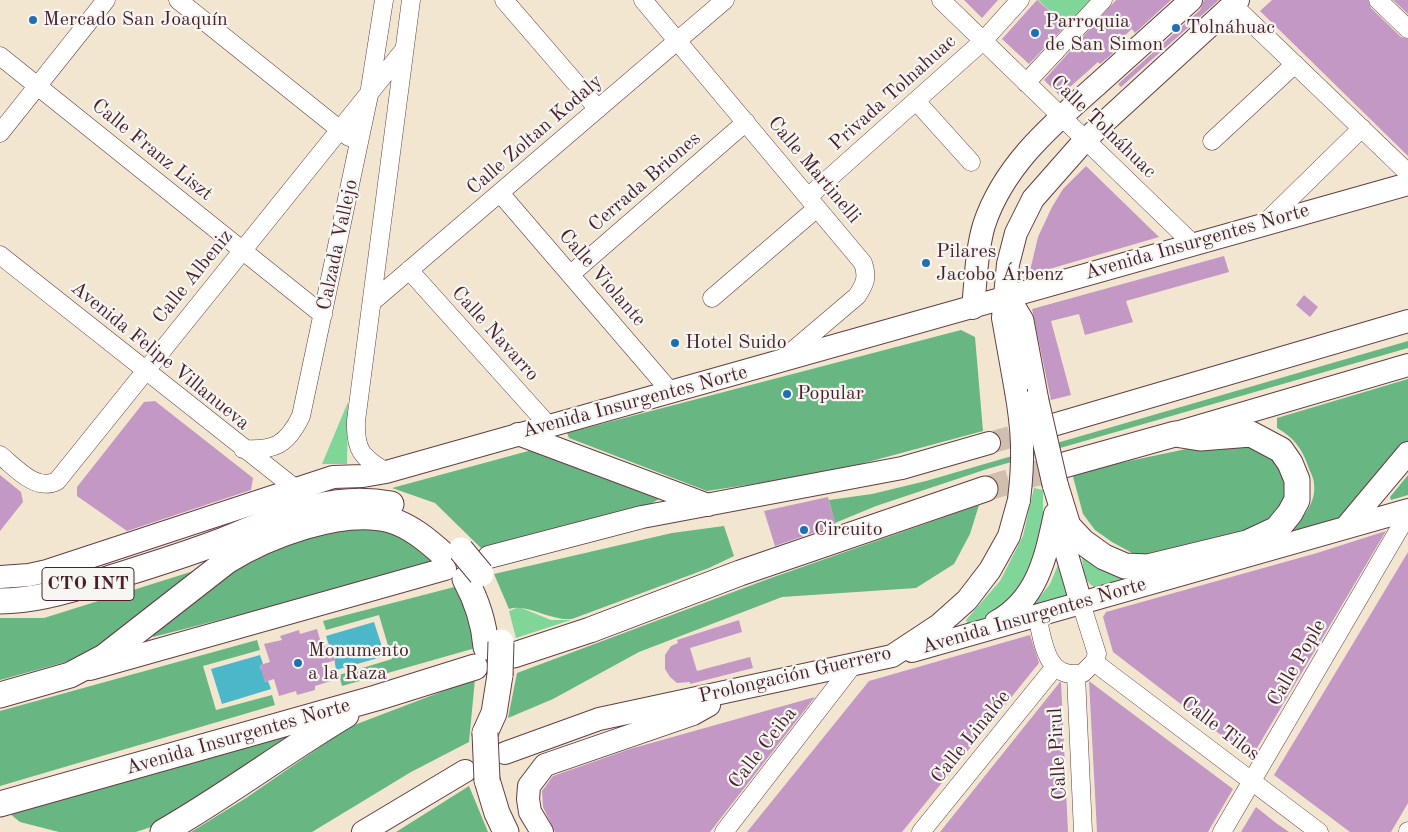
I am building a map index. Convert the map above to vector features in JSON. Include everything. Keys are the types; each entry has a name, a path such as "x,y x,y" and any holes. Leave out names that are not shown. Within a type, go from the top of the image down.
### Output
{"highway":[{"path":"1006,296 1020,321 1026,396 1068,526 1083,542 1104,557 1125,566 1148,567 1247,543 1277,529 1290,513 1297,500 1297,480 1290,463 1281,450 1251,434 1200,438 1175,434 1057,488"},
{"name":"Avenida Insurgentes Norte","path":"0,804 376,698 590,630 740,573 985,489"},
{"name":"CTO INT","path":"0,601 23,601 50,595 176,558 314,506 355,500 390,504 426,520 464,564"},
{"path":"0,695 70,675 104,657 210,574 244,550 319,523 348,518 389,520 419,534 464,564 479,608 493,661 494,713 485,733 476,776 506,832"},
{"path":"163,832 218,800 311,736 376,698"}],"main road":[{"path":"973,308 978,250 994,201 1029,149 1062,116 1191,0"},
{"path":"1006,296 1008,264 1016,234 1033,199 1085,140 1236,2"},
{"name":"Avenida Insurgentes Norte","path":"3,578 47,571 333,477 363,476 386,472 973,308 1006,296 1266,222 1408,184"},
{"path":"1053,425 1408,321"},
{"path":"1175,434 1408,365"},
{"name":"Prolongación Guerrero","path":"505,753 599,719 892,656 939,625 967,600 990,570 1009,536 1019,500 1023,468 1026,396"},
{"path":"518,434 711,506"},
{"path":"70,675 464,564 642,517 711,506 902,468 989,444"},
{"path":"1346,527 1408,453"},
{"path":"1057,488 1081,603"},
{"path":"978,632 1011,614 1038,579 1047,553 1057,488"},
{"name":"Avenida Insurgentes Norte","path":"892,656 1408,510"},
{"path":"542,832 530,812 528,799 529,786 545,765 692,714 728,692"},
{"path":"367,829 476,776"}],"street":[{"path":"0,132 106,0"},
{"path":"178,0 359,145"},
{"name":"Calzada Vallejo","path":"243,449 261,450 272,448 283,442 294,430 301,416 369,95 384,0"},
{"name":"Calzada Vallejo","path":"386,472 362,455 355,439 411,0"},
{"path":"504,0 598,109"},
{"name":"Calle Martinelli","path":"643,0 863,263 867,274 865,284 857,296 780,362"},
{"name":"Calle Zoltan Kodaly","path":"372,302 724,0"},
{"name":"Calle Tolnáhuac","path":"941,0 1192,243"},
{"name":"Privada Tolnahuac","path":"712,298 916,101 983,41 1020,0"},
{"path":"1026,83 1103,0"},
{"path":"1378,0 1408,29"},
{"path":"1236,2 1295,64 1408,173"},
{"name":"Calle Albeniz","path":"0,455 31,480 50,485 58,481 241,250 404,50"},
{"name":"Calle Franz Liszt","path":"0,56 323,315"},
{"path":"1212,142 1295,64"},
{"path":"916,101 971,162"},
{"name":"Cerrada Briones","path":"571,274 746,122"},
{"path":"1266,222 1362,128"},
{"name":"Calle Violante","path":"500,192 671,392"},
{"name":"Avenida Felipe Villanueva","path":"0,255 296,489"},
{"name":"Calle Navarro","path":"408,270 549,426"},
{"name":"Calle Pople","path":"1222,832 1254,781 1408,514"},
{"path":"1037,615 1046,655 1054,668 1066,674 1083,673 1094,662 1097,654 1081,603"},
{"name":"Calle Tilos","path":"1094,662 1254,781 1319,832"},
{"name":"Calle Ceiba","path":"724,832 853,665"},
{"name":"Calle Linalóe","path":"921,832 1054,668"},
{"name":"Calle Pirul","path":"1076,674 1083,832"}],"green space":[{"path":"1038,0 1092,0 1068,27"},
{"path":"961,330 975,337 983,431 827,473 707,491 569,438 567,433"},
{"path":"1408,341 1408,348 987,469 876,506 835,523 829,500 872,494 926,481"},
{"path":"1408,379 1408,442 1343,518 1284,537 1310,507 1313,499 1314,484 1303,454 1288,435 1277,428 1277,418"},
{"path":"348,402 347,464 322,464"},
{"path":"1245,442 1283,465 1287,498 1263,527 1170,554 1134,554 1095,530 1083,514 1072,473 1215,443"},
{"path":"532,450 663,497 652,503 492,552 483,550 435,503 392,488"},
{"path":"1408,475 1408,495 1391,500 1390,497"},
{"path":"1034,488 1043,490 1043,540 1013,600 991,615 968,625 966,620 1000,581 1023,536"},
{"path":"979,505 970,534 954,564 916,588 782,597 639,652 553,699 508,718 517,673 768,579"},
{"path":"366,526 421,544 441,563 153,637 152,633 230,571 304,537"},
{"path":"724,526 734,556 709,568 572,619 563,619 523,608 509,609 494,574 672,533"},
{"path":"1081,552 1136,573 1105,591 1097,588 1088,582 1084,572"},
{"path":"1060,560 1070,596 1029,611 1050,584"},
{"path":"200,569 102,652 0,680 0,618 44,618"},
{"path":"462,585 479,647 342,686 339,675 392,659 379,615 326,630 323,621"},
{"path":"519,607 551,620 571,620 516,638 509,611"},
{"path":"257,640 260,650 203,666 216,710 272,695 275,705 0,786 0,711"},
{"path":"475,679 469,742 411,772 312,832 191,832 246,798 349,727"},
{"path":"301,731 163,823 136,832 59,832 20,822 9,813"},
{"path":"469,786 488,832 396,832"}],"water":[{"path":"374,622 385,656 336,670 332,644 329,645 326,636"},
{"path":"260,655 263,664 260,666 261,670 264,669 265,682 268,681 271,689 222,704 211,669"}],"building":[{"path":"964,0 998,0 982,18"},
{"name":"Parroquia de San Simon","path":"1037,0 1066,25 1029,64 1002,39"},
{"path":"1116,0 1171,0 1135,33 1132,29 1109,49 1113,53 1100,64 1098,62 1060,96 1044,80"},
{"path":"1204,0 1219,0 1121,87 1118,84 1200,10"},
{"path":"1272,0 1368,0 1371,8 1401,37 1408,39 1408,156 1260,11"},
{"path":"1393,0 1408,0 1408,14"},
{"path":"1086,166 1159,237 1029,275 1038,237 1052,207 1063,189"},
{"path":"1224,256 1229,272 1126,301 1133,322 1085,335 1079,314 1051,321 1071,395 1051,400 1032,309"},
{"path":"1304,295 1318,307 1310,317 1296,305"},
{"path":"155,401 253,478 251,490 127,531 77,496 77,487 144,402"},
{"path":"0,475 21,492 23,502 0,531"},
{"path":"828,497 836,525 775,546 764,511"},
{"path":"1386,531 1251,758 1113,652 1103,617 1106,612 1317,553"},
{"path":"1408,552 1408,803 1391,832 1350,832 1274,775"},
{"path":"739,620 742,632 690,648 697,671 750,657 753,668 690,684 690,682 677,683 670,677 665,669 665,655 671,646 678,643 677,640"},
{"name":"Monumento a la Raza","path":"317,629 322,647 332,644 336,660 326,663 331,681 315,686 315,690 297,695 296,691 279,696 274,679 265,682 263,676 260,665 270,662 264,644 282,640 280,636 299,630 300,634"},
{"path":"1030,635 1039,663 902,832 747,832 869,681"},
{"path":"1089,681 1233,789 1208,832 1097,832"},
{"path":"1060,682 1068,832 940,832"},
{"path":"815,697 710,832 555,832 543,807 542,791 553,776 630,749"},
{"path":"1256,807 1276,823 1289,832 1241,832"}],"tunnel":[{"path":"989,443 1040,429"},
{"path":"985,489 1064,465"}],"place":[{"name":"Mercado San Joaquín","path":"33,20"},
{"name":"Tolnáhuac","path":"1176,28"},
{"name":"Parroquia de San Simon","path":"1035,33"},
{"name":"Pilares Jacobo Árbenz","path":"926,263"},
{"name":"Hotel Suido","path":"675,343"},
{"name":"Popular","path":"787,394"},
{"name":"Circuito","path":"804,530"},
{"name":"Monumento a la Raza","path":"298,663"}]}
